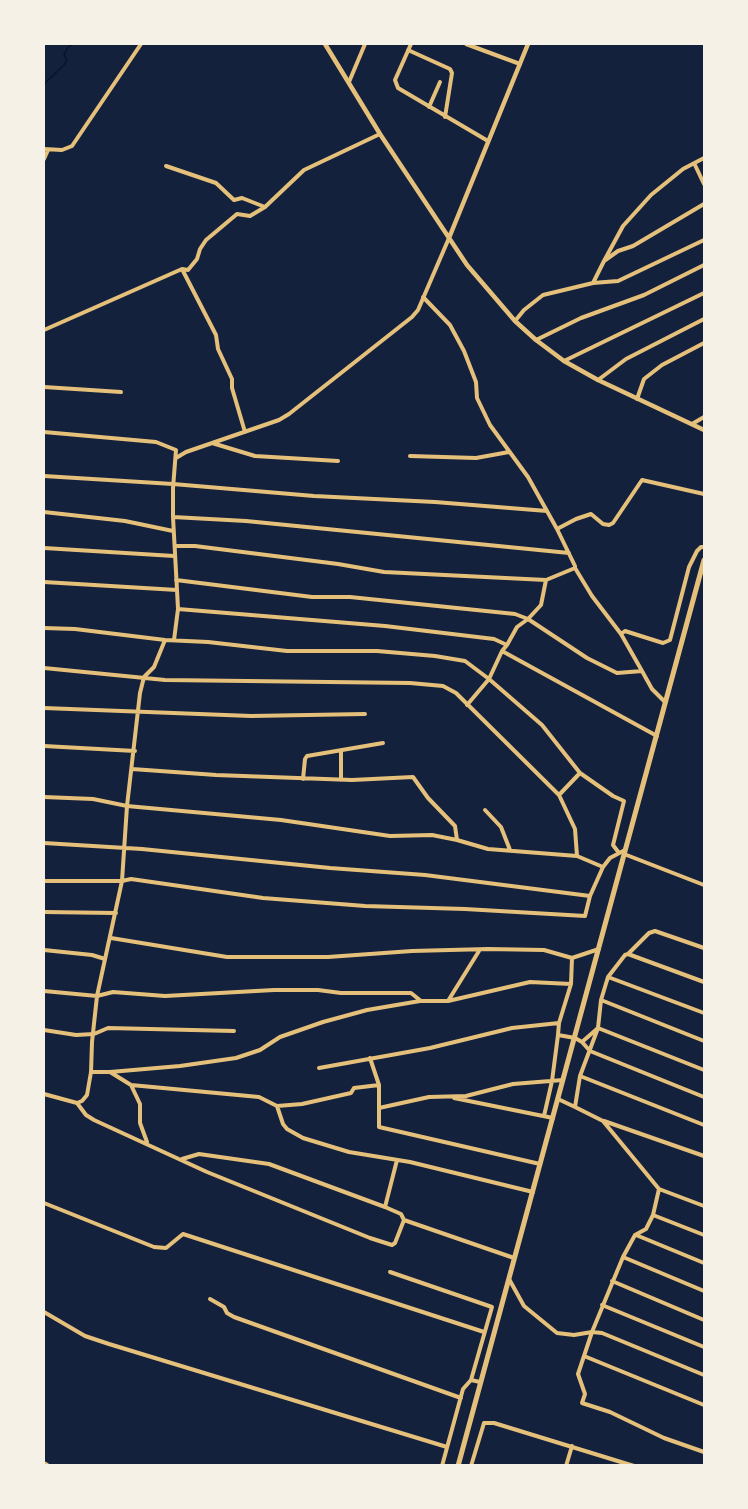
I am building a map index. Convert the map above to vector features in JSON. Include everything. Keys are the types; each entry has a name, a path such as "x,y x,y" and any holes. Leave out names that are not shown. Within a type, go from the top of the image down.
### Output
{"main road":[{"path":"458,1466 564,1080 623,852 705,560"}],"street":[{"path":"44,159 46,149 62,150 72,146 141,44"},
{"path":"325,44 467,265 515,321 564,361 598,380 705,430"},
{"path":"358,44 363,50"},
{"path":"349,82 365,44"},
{"path":"411,44 395,80 398,88 488,141"},
{"path":"466,44 520,64"},
{"path":"176,458 186,452 289,414 412,317 449,238 528,44"},
{"path":"408,50 450,69 452,73 445,117"},
{"path":"429,107 440,82"},
{"path":"44,330 182,268 188,270 192,267 206,240 237,214 250,216 265,207 304,170 381,134"},
{"path":"592,283 623,226 651,195 683,169 705,158"},
{"path":"694,165 705,184"},
{"path":"166,166 216,183 234,200 242,198 265,207"},
{"path":"604,261 618,251 633,246 705,204"},
{"path":"515,321 536,299 543,295 592,283 618,281 705,240"},
{"path":"536,340 581,318 644,295 705,265"},
{"path":"182,268 216,335 218,350 232,379 232,388 244,432"},
{"path":"564,361 705,293"},
{"path":"423,297 450,325 464,351 476,382 477,398 490,425 528,477 592,596 621,634 652,689 666,703"},
{"path":"598,380 626,359 705,319"},
{"path":"637,399 644,379 663,365 705,343"},
{"path":"44,387 121,392"},
{"path":"692,424 705,417"},
{"path":"44,432 156,442 176,450 173,517 178,609 174,640"},
{"path":"212,443 255,456 338,461"},
{"path":"410,456 477,458 509,452"},
{"path":"44,476 548,511"},
{"path":"558,529 591,514 603,524 613,523 642,480 705,494"},
{"path":"44,512 125,521 174,531"},
{"path":"173,517 246,521 569,554"},
{"path":"176,546 195,546 384,572 546,580 575,568"},
{"path":"621,634 625,631 663,643 670,640 689,567 697,551 705,547"},
{"path":"44,548 174,556"},
{"path":"176,580 312,597 350,597 515,614 573,650 616,673 642,671"},
{"path":"467,705 489,679 502,651 517,627 528,620 541,606 546,580"},
{"path":"44,582 177,590"},
{"path":"178,609 385,626 494,639 507,645"},
{"path":"44,628 75,629 287,651 377,651 435,656 465,662 489,679 542,725 580,773 624,801 613,845 623,852 705,885"},
{"path":"44,1094 77,1103 87,1095 97,996 122,882 127,806 144,677 154,667 165,640"},
{"path":"502,651 657,737"},
{"path":"44,668 165,680 443,686 456,693 559,795 575,829 577,856"},
{"path":"44,708 281,717 364,714"},
{"path":"303,778 305,759 308,756 383,743"},
{"path":"44,746 135,751"},
{"path":"341,750 341,780"},
{"path":"132,769 341,780 413,777 428,798 455,826 457,840"},
{"path":"559,795 580,773"},
{"path":"44,797 281,820 390,836 432,836 488,849 577,856 603,867"},
{"path":"485,810 501,827 510,850"},
{"path":"44,843 142,849 425,875 590,896"},
{"path":"44,881 122,882 131,879 243,896 345,904 585,916 590,896 603,867 610,858 623,852"},
{"path":"44,912 116,913"},
{"path":"575,1107 580,1076 598,1028 601,1000 608,978 625,955 649,933 655,931 705,948"},
{"path":"111,938 227,957 328,957 412,951 544,950 572,958 599,949"},
{"path":"44,950 92,955 105,959"},
{"path":"448,1001 480,950"},
{"path":"628,954 705,982"},
{"path":"544,1116 552,1080 559,1023 571,984 572,958"},
{"path":"608,978 705,1013"},
{"path":"91,1072 180,1066 236,1058 260,1050 280,1037 367,1010 421,1001 448,1001 530,982 571,984"},
{"path":"44,991 97,996 113,992 165,996 318,990 341,993 411,993 421,1001"},
{"path":"601,1000 705,1041"},
{"path":"319,1068 430,1048 512,1028 559,1023"},
{"path":"44,1030 76,1035 94,1034 108,1028 234,1031"},
{"path":"582,1042 598,1028"},
{"path":"598,1028 705,1070"},
{"path":"558,1035 575,1038 590,1051 705,1097"},
{"path":"370,1059 379,1085 379,1127 541,1164"},
{"path":"110,1072 131,1085 242,1094 259,1097 276,1106 302,1104 351,1093 354,1088 379,1085"},
{"path":"580,1076 705,1125"},
{"path":"379,1108 412,1099 466,1095 513,1084 564,1080"},
{"path":"131,1085 140,1104 140,1123 147,1143"},
{"path":"446,1096 553,1118"},
{"path":"558,1099 603,1121 705,1156"},
{"path":"77,1103 86,1116 207,1172 389,1245 395,1243 404,1220"},
{"path":"276,1106 287,1129 303,1138 349,1152 397,1160 533,1192"},
{"path":"603,1121 659,1189 705,1206"},
{"path":"182,1159 199,1154 269,1164 385,1207 400,1214 404,1220 514,1258"},
{"path":"385,1207 397,1160"},
{"path":"659,1189 653,1215 646,1229 635,1235 623,1257 592,1332 578,1374 585,1394 582,1402 610,1412 664,1438 705,1452"},
{"path":"44,1203 154,1246 166,1248 183,1234 484,1332"},
{"path":"653,1215 705,1236"},
{"path":"635,1235 705,1263"},
{"path":"623,1257 705,1291"},
{"path":"390,1272 492,1307 471,1380 463,1389 442,1466"},
{"path":"509,1279 524,1306 556,1333 574,1335 602,1333 705,1375"},
{"path":"612,1281 705,1320"},
{"path":"210,1299 224,1307 227,1313 234,1317 461,1398"},
{"path":"602,1305 705,1347"},
{"path":"44,1312 84,1336 447,1447"},
{"path":"584,1356 705,1406"},
{"path":"471,1380 480,1382"},
{"path":"471,1466 484,1423 506,1425 633,1466"},
{"path":"566,1466 573,1446"}],"waterway":[{"path":"44,84 64,65 67,60 64,55 68,47 73,44"}]}
